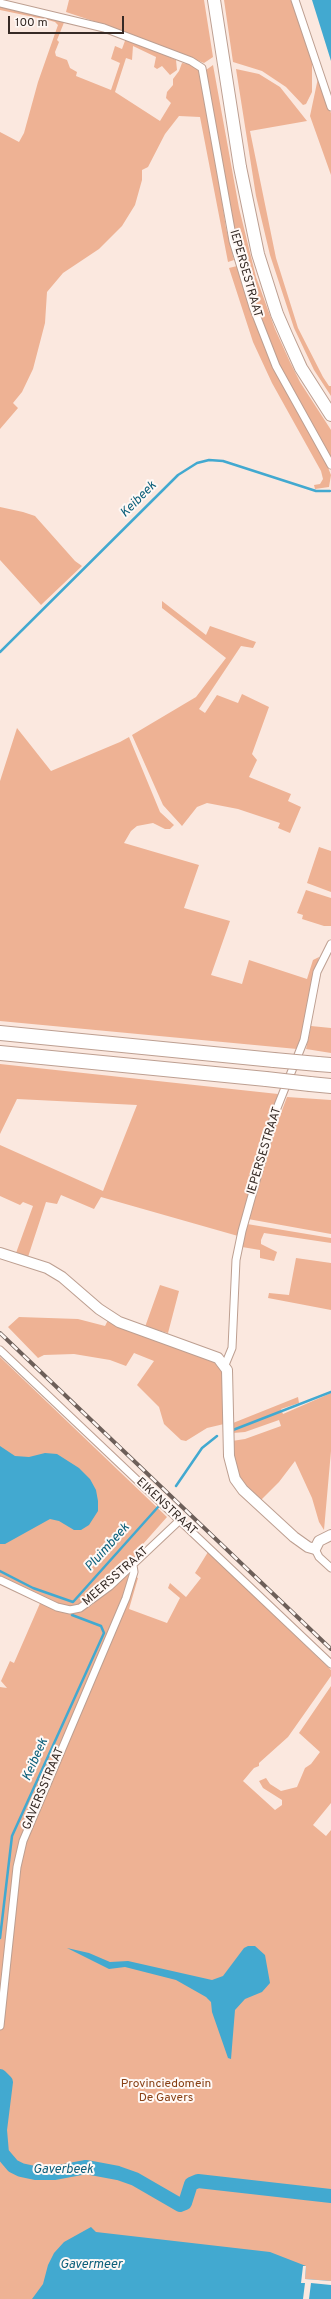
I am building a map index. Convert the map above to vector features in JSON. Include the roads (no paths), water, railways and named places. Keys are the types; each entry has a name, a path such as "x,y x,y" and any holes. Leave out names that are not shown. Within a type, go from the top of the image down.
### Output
{"highway":[{"path":"0,1033 325,1064"},
{"path":"0,1053 331,1086"}],"main road":[{"path":"214,0 243,182 266,282 277,314 302,368 331,415"}],"street":[{"path":"295,0 331,107"},
{"name":"IEPERSESTRAAT","path":"0,3 104,28 190,61 202,68 233,241 253,307 279,371 331,465"},
{"name":"IEPERSESTRAAT","path":"225,1365 232,1348 236,1260 242,1231 275,1113 304,1040 317,972 331,944"},
{"path":"0,1253 47,1268 62,1277 99,1309 119,1322 218,1358 225,1365 228,1378 229,1456 235,1479 243,1490 294,1537 308,1547 315,1549 319,1557 331,1568"},
{"name":"EIKENSTRAAT","path":"0,1350 331,1664"},
{"name":"MEERSSTRAAT","path":"0,1580 57,1606 70,1610 80,1608 90,1602 180,1520"},
{"path":"315,1549 319,1541 331,1535"},
{"name":"GAVERSSTRAAT","path":"0,2026 9,1932 23,1841 126,1598 134,1572 133,1564"}],"water":[{"path":"312,0 331,0 331,61 322,32"},
{"path":"0,1446 15,1456 29,1457 45,1453 57,1454 79,1468 90,1479 96,1490 98,1501 98,1511 89,1525 81,1530 74,1530 59,1521 50,1519 5,1544 0,1544"},
{"path":"248,1946 255,1946 265,1955 270,1983 262,1992 245,1999 235,2010 231,2059 228,2058 212,2012 211,2002 206,1997 176,1980 125,1967 109,1969 67,1948 89,1953 110,1962 128,1961 212,1980 223,1976 244,1948"},
{"name":"Gavermeer","path":"91,2227 96,2232 270,2252 306,2266 305,2279 331,2281 331,2299 32,2299 43,2284 48,2265 54,2253 64,2242"}],"waterway":[{"name":"Keibeek","path":"0,652 178,475 197,463 209,460 223,461 316,491 330,491"},
{"name":"Pluimbeek","path":"233,1430 331,1392"},
{"name":"Pluimbeek","path":"176,1486 202,1448 217,1436"},
{"name":"Pluimbeek","path":"0,1571 33,1588 73,1602 158,1507"},
{"name":"Keibeek","path":"0,1938 12,1836 104,1633 101,1626 72,1615"},
{"name":"Gaverbeek","path":"0,2076 6,2082 0,2130 2,2153 13,2166 21,2170 35,2173 54,2173 86,2167 118,2173 135,2179 180,2205 185,2203 191,2184 198,2181 331,2196"}],"railway":[{"path":"0,1333 331,1649"}],"park label":[{"name":"Provinciedomein De Gavers","path":"166,2092"}]}
